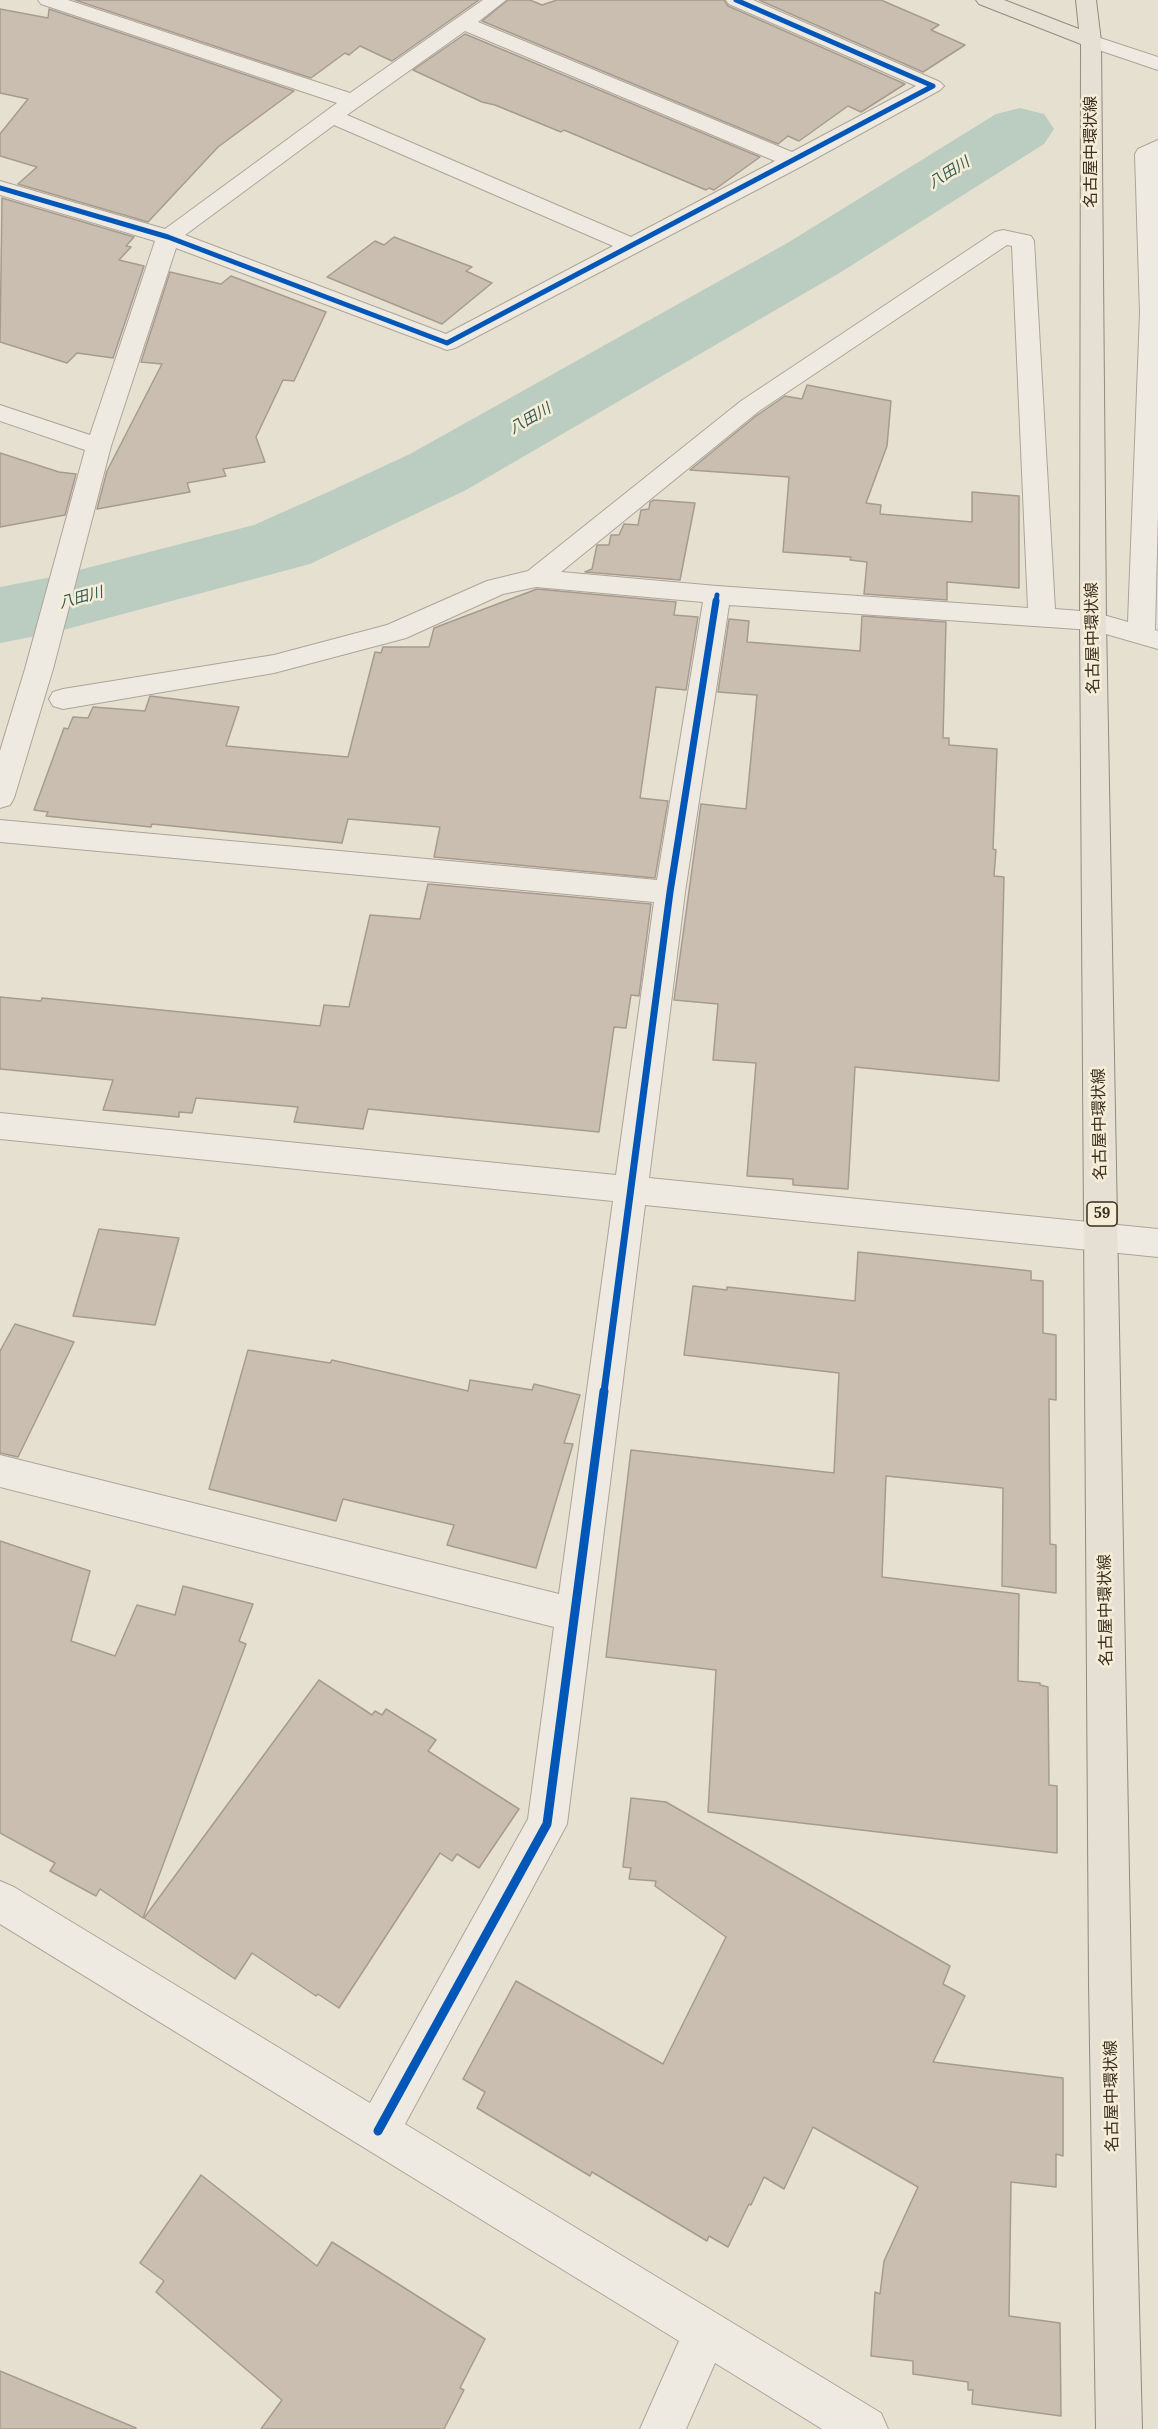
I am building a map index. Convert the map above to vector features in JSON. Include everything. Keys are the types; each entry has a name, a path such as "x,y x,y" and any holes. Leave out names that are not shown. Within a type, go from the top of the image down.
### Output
{"main road":[{"path":"986,0 1091,41"},
{"name":"名古屋中環状線","path":"1086,0 1091,41 1093,621 1110,1982 1119,2429"}],"street":[{"path":"48,0 353,101"},
{"path":"0,798 42,659 73,535 99,446 168,237 353,101 496,0"},
{"path":"0,188 168,237 447,343 933,86 736,0"},
{"path":"463,23 794,161"},
{"path":"1091,41 1158,64"},
{"path":"333,117 633,246"},
{"path":"63,699 274,664 396,632 496,586 536,578 717,595 1093,621 1149,638 1155,314 1146,154 1158,147"},
{"path":"536,578 750,406 1003,237 1023,241 1042,617"},
{"path":"0,413 99,446"},
{"path":"378,2131 547,1824 670,892 717,595"},
{"path":"0,831 670,892"},
{"path":"0,1126 1158,1243"},
{"path":"0,1471 574,1614"},
{"path":"0,1900 705,2333 866,2429"},
{"path":"663,2429 705,2333"}],"building":[{"path":"75,0 479,0 392,61 360,46 349,55 345,53 311,78"},
{"path":"508,0 530,0 542,5 557,0 724,0 728,6 905,84 861,112 848,106 799,141 788,136 778,144 482,21"},
{"path":"759,0 881,0 939,25 931,30 965,45 923,72"},
{"path":"0,9 48,18 49,9 294,91 218,147 148,222 18,184 37,167 0,156 0,134 28,99 0,93"},
{"path":"465,34 760,157 714,190 709,188 706,190 564,130 561,132 495,105 482,102 413,70"},
{"path":"2,198 134,237 126,246 131,247 119,260 144,266 113,358 77,353 67,363 0,342"},
{"path":"394,237 472,267 466,271 492,283 442,324 327,277 375,241 384,245"},
{"path":"170,272 221,284 231,276 326,312 294,381 283,380 256,437 265,462 223,469 226,476 187,483 190,492 97,509 107,471 162,364 141,362"},
{"path":"807,385 891,401 887,446 866,503 881,505 880,514 972,522 972,492 1019,496 1019,588 947,582 947,600 864,594 867,562 850,560 851,557 783,552 789,477 690,470 756,416 785,396 802,399"},
{"path":"0,453 59,472 76,474 65,515 0,527"},
{"path":"654,500 695,503 680,580 585,572 592,569 597,545 609,545 611,535 619,535 624,524 638,525 641,510 649,509 650,502"},
{"path":"537,589 676,602 674,615 698,617 686,690 656,687 640,798 668,801 655,878 434,857 440,827 348,819 342,843 46,816 48,812 34,810 64,728 68,729 73,717 88,718 93,707 145,711 150,696 239,707 226,746 348,757 375,652 381,653 383,647 429,647 434,628"},
{"path":"862,616 946,622 943,738 949,738 949,745 997,749 994,876 1004,877 999,1081 855,1067 848,1189 793,1185 793,1179 747,1176 756,1063 713,1060 718,1004 674,1000 701,804 746,809 757,695 718,692 729,619 749,621 747,642 860,651"},
{"path":"428,884 651,904 639,996 631,995 626,1028 614,1027 599,1132 368,1109 363,1129 294,1122 298,1107 196,1098 192,1113 179,1112 179,1117 103,1110 113,1080 0,1069 0,997 41,1001 42,998 320,1026 324,1005 349,1007 370,915 420,919"},
{"path":"99,1229 179,1238 155,1325 73,1316"},
{"path":"858,1252 1031,1271 1031,1280 1043,1281 1043,1333 1056,1335 1056,1400 1049,1399 1050,1544 1056,1545 1056,1593 1002,1586 1003,1488 886,1476 882,1577 1019,1594 1018,1681 1040,1683 1048,1687 1049,1785 1057,1786 1057,1853 708,1812 716,1670 606,1657 631,1450 834,1473 839,1373 684,1355 693,1286 727,1290 727,1287 855,1301"},
{"path":"15,1324 74,1342 18,1457 0,1453 0,1351"},
{"path":"248,1350 330,1363 332,1360 468,1391 470,1380 532,1390 534,1384 580,1395 564,1443 573,1444 536,1568 447,1545 454,1525 343,1499 336,1521 209,1489"},
{"path":"0,1541 90,1571 71,1641 115,1656 137,1605 175,1615 183,1586 253,1604 239,1641 246,1644 143,1918 100,1889 96,1896 50,1871 55,1863 0,1833"},
{"path":"319,1680 372,1715 375,1711 382,1715 386,1709 436,1740 428,1751 519,1809 479,1868 457,1854 452,1861 440,1853 339,2008 318,1994 316,1996 252,1953 235,1979 144,1918"},
{"path":"631,1798 666,1802 950,1966 943,1984 965,1996 933,2062 1063,2078 1063,2156 1056,2154 1056,2187 1011,2182 1009,2316 1060,2323 1061,2416 972,2404 973,2390 968,2390 968,2382 913,2374 913,2361 871,2356 875,2292 880,2294 884,2261 918,2187 813,2127 784,2189 764,2177 728,2247 709,2236 707,2241 592,2172 590,2176 477,2108 485,2092 463,2079 516,1981 663,2064 726,1937 655,1886 656,1881 629,1879 631,1868 623,1867"},
{"path":"201,2175 317,2266 332,2242 485,2339 460,2388 464,2390 444,2429 261,2429 282,2400 156,2292 164,2281 140,2263"},
{"path":"0,2371 136,2428 136,2429 0,2429"}],"waterway":[{"name":"八田川","path":"0,615 52,605 281,545 355,512 438,472 815,257 1020,129"}],"cycle path":[{"path":"0,188 168,237 447,343 933,86 736,0"},
{"path":"378,2131 547,1824 670,892 717,595"}]}
